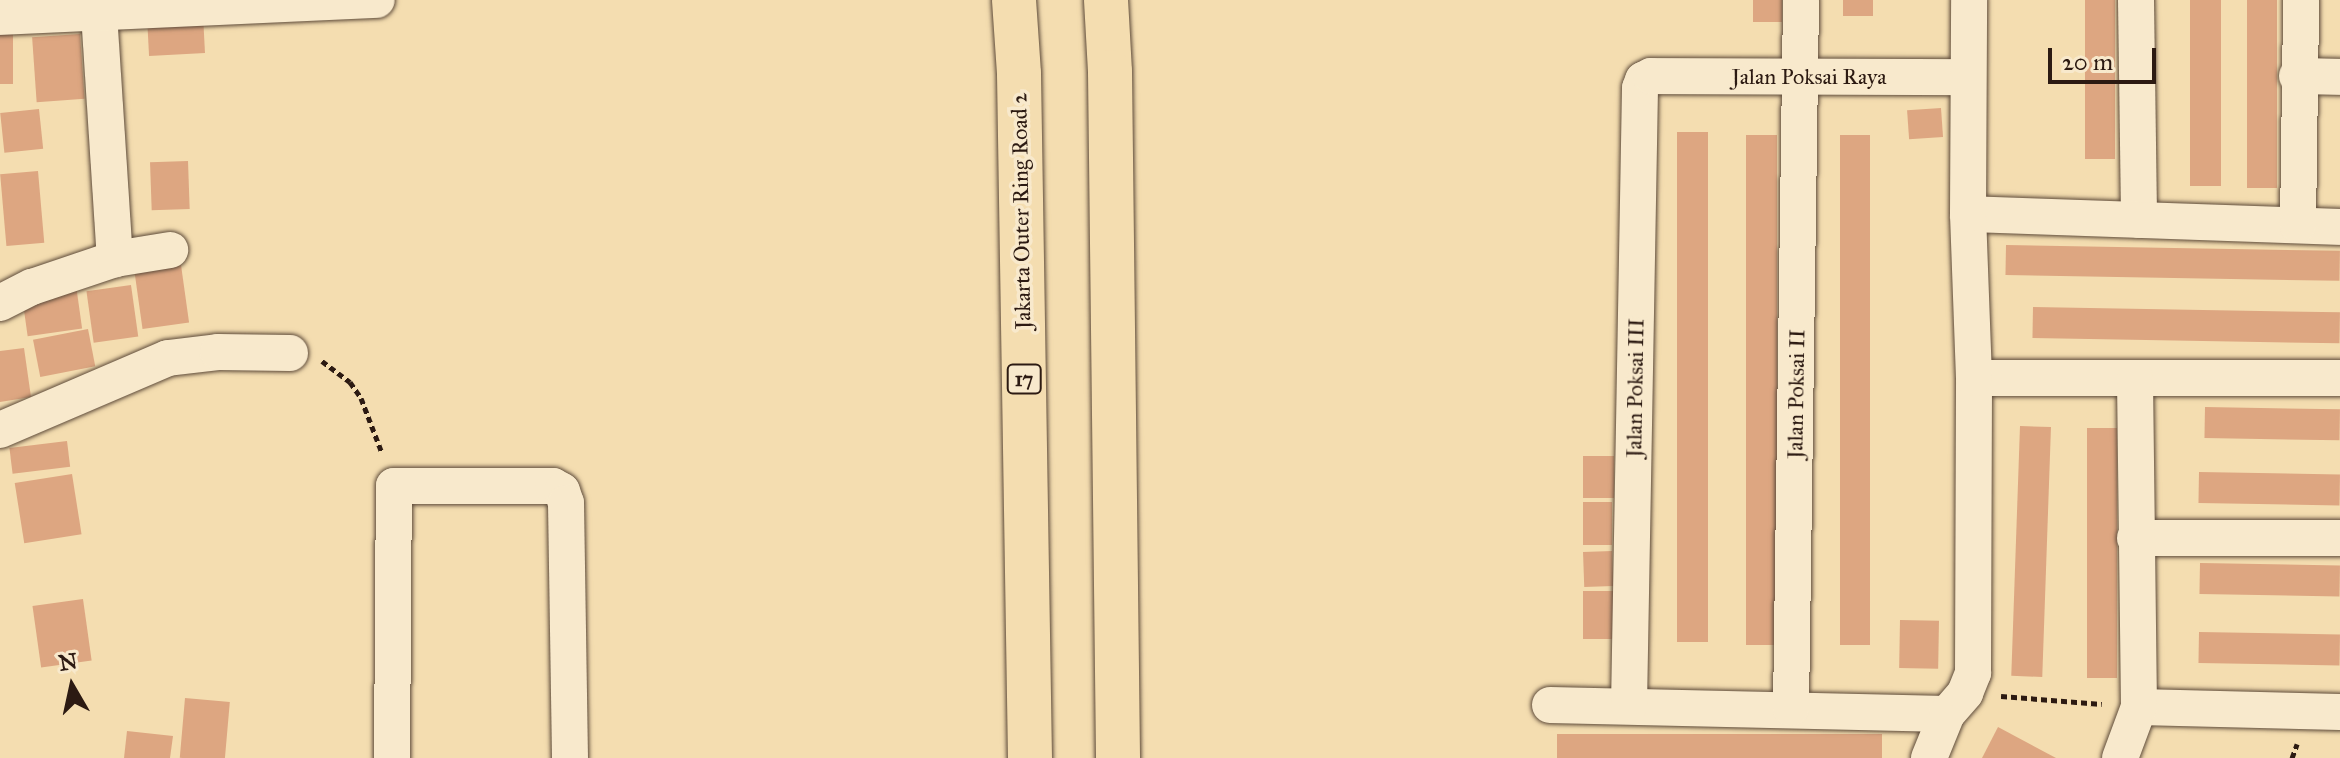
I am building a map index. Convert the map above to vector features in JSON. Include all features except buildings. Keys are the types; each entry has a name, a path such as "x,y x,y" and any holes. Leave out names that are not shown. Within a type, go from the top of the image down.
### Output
{"highway":[{"name":"Jakarta Outer Ring Road 2","path":"1014,0 1020,120 1030,758"},
{"path":"1106,0 1110,72 1118,758"}],"street":[{"path":"0,17 377,0"},
{"name":"Jalan Poksai II","path":"1791,708 1801,0"},
{"path":"1929,758 1973,673 1974,378 1968,214 1969,0"},
{"path":"2136,0 2139,220"},
{"path":"2298,225 2297,76 2301,0"},
{"path":"99,13 115,259"},
{"name":"Jalan Poksai Raya","path":"1651,76 1801,79 1967,77"},
{"name":"Jalan Poksai III","path":"1629,706 1640,88 1643,80 1651,76"},
{"path":"2297,76 2340,77"},
{"path":"1968,214 2340,227"},
{"path":"0,303 32,287 115,259 170,250"},
{"path":"0,430 168,358 218,352 290,353"},
{"path":"1974,378 2340,378"},
{"path":"2120,758 2139,707 2135,378"},
{"path":"392,758 394,486 553,486 562,491 566,503 570,758"},
{"path":"2135,538 2340,538"},
{"path":"1550,705 1791,708 1956,703"},
{"path":"2139,707 2340,712"}],"path":[{"path":"290,353 329,364 350,382 361,398 394,486"},
{"path":"1956,703 2139,707"}]}
